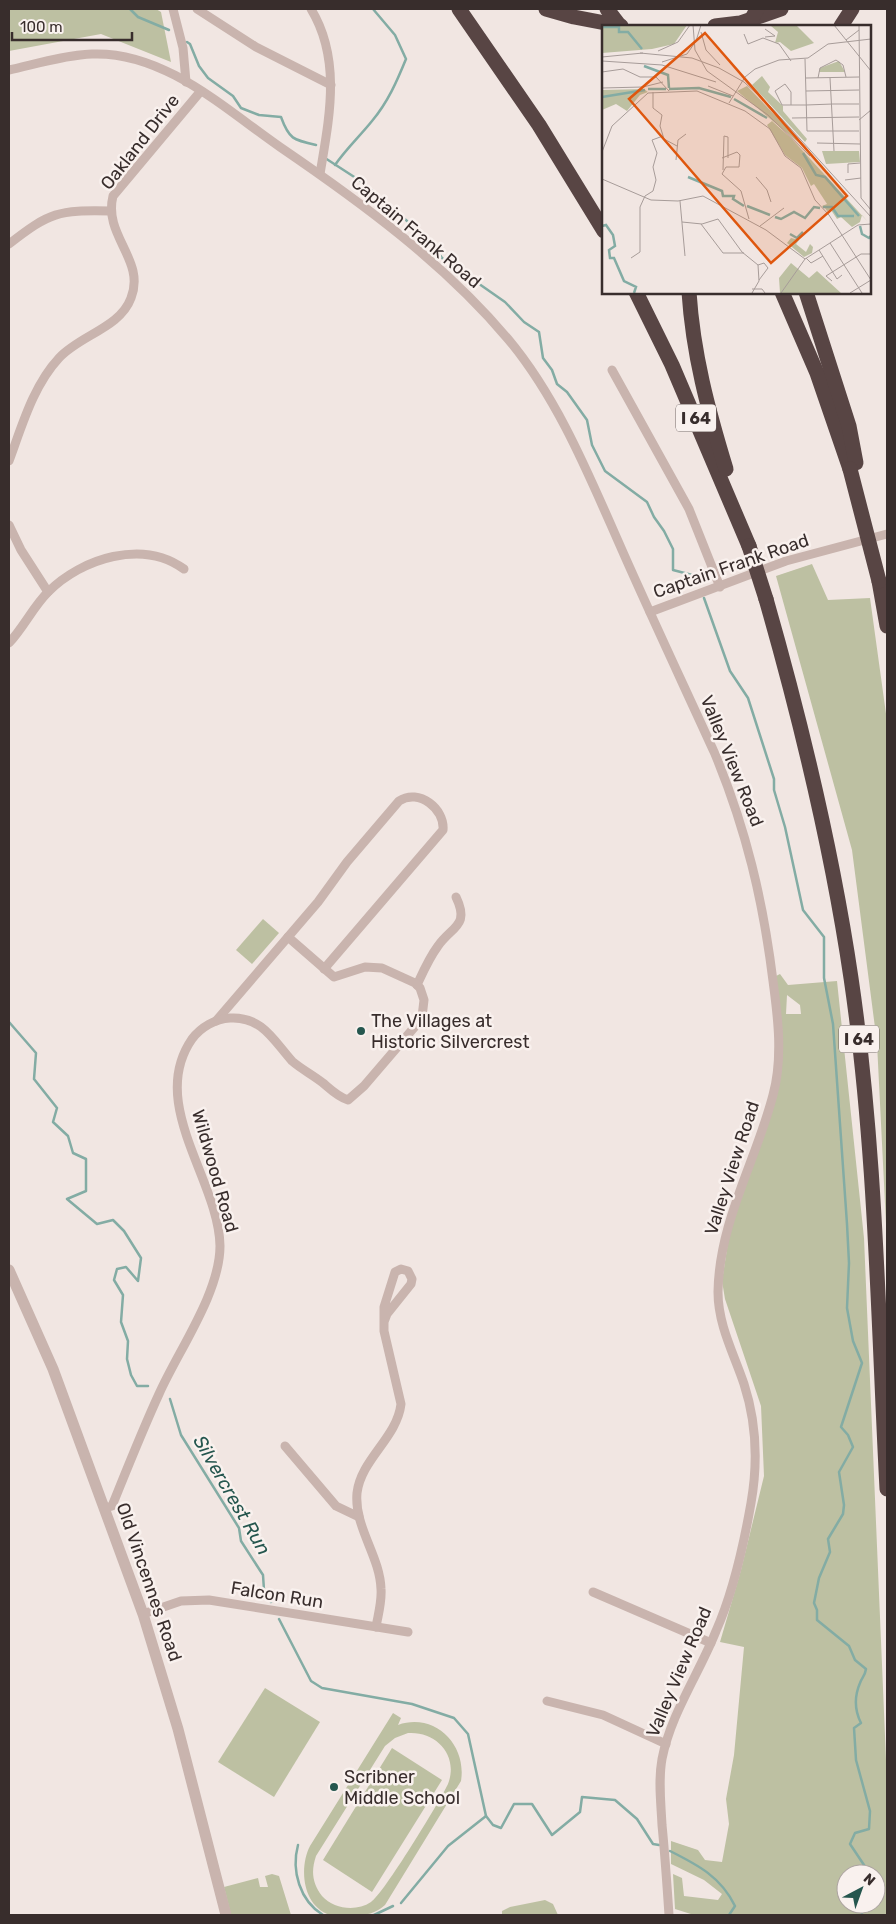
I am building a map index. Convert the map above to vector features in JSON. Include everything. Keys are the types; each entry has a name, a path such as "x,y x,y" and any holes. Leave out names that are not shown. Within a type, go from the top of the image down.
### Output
{"highway":[{"path":"459,9 539,125 602,228"},
{"path":"546,9 574,17 616,25"},
{"path":"607,9 620,25"},
{"path":"749,25 757,9"},
{"path":"723,25 740,23 781,9"},
{"path":"842,25 852,9"},
{"name":"I 64","path":"637,294 676,373 749,546 766,599 810,756 836,883 851,979 869,1151 887,1488"},
{"path":"689,294 691,322 701,380 749,546"},
{"path":"783,294 817,373 853,468 875,559 887,626"},
{"path":"807,294 849,426 853,468"}],"street":[{"path":"173,9 182,48 186,82"},
{"path":"197,9 256,47 331,85"},
{"path":"311,9 330,62 331,85 320,174"},
{"name":"Captain Frank Road","path":"9,70 83,54 108,54 146,62 186,82 320,174 437,267 478,304 510,341 538,380 562,422 650,612 786,561 887,534"},
{"name":"Oakland Drive","path":"9,461 12,440 30,403 55,363 78,342 118,317 130,300 134,273 130,259 114,227 110,211 114,196 200,92"},
{"path":"9,244 52,215 72,211 110,211"},
{"path":"612,370 689,509 720,587"},
{"path":"9,524 21,550 48,592"},
{"path":"9,643 48,592 93,563 117,556 154,554 167,558 184,569"},
{"name":"Valley View Road","path":"650,612 715,754 745,834 755,872 768,944 778,1026 776,1082 759,1141 731,1215 721,1261 718,1287 720,1312 751,1408 755,1433 756,1471 744,1536 721,1620 676,1716 666,1744 660,1786 669,1915"},
{"path":"216,1021 400,801 405,798 418,796 438,810 444,823 439,836 324,969"},
{"path":"417,985 436,948 456,930 461,920 461,907 456,897"},
{"path":"216,1021 229,1018 252,1022 268,1031 293,1061 339,1096 344,1099 351,1099 422,1017 424,1000 417,985 405,978 374,967 365,967 334,977 288,937"},
{"name":"Wildwood Road","path":"105,1508 112,1506 159,1393 207,1299 217,1268 220,1246 216,1218 184,1132 179,1094 180,1071 186,1050 197,1033 216,1021"},
{"path":"376,1627 381,1588 359,1517 357,1495 360,1482 372,1459 395,1426 400,1412 384,1322 384,1307 394,1274 399,1269 408,1271 412,1279 411,1284 387,1314 384,1322"},
{"name":"Old Vincennes Road","path":"9,1270 53,1369 143,1614 178,1728 226,1915"},
{"path":"285,1446 336,1506 359,1517"},
{"path":"593,1592 711,1643"},
{"name":"Falcon Run","path":"143,1614 181,1601 195,1599 408,1632"},
{"path":"547,1701 603,1715 666,1744"}],"green space":[{"path":"9,9 156,9 161,12 171,62 101,34 9,51"},
{"path":"812,564 828,600 870,598 887,721 887,1244 877,1043 852,850 776,576"},
{"path":"263,919 279,933 252,964 236,950"},
{"path":"780,974 788,985 837,981 864,1238 887,1783 887,1915 694,1915 675,1909 673,1874 682,1878 684,1896 718,1900 722,1894 704,1880 671,1864 671,1841 698,1850 705,1860 722,1862 729,1824 726,1799 734,1755 744,1647 720,1642 741,1570 764,1476 761,1406 725,1299 722,1281 731,1223 774,1104 776,976","holes":["787,995 800,1005 801,1014 786,1014"]},
{"path":"265,1688 320,1722 274,1797 218,1762"},
{"path":"393,1713 401,1718 398,1725 412,1722 424,1723 446,1735 453,1744 459,1755 462,1768 461,1781 385,1905 381,1908 367,1914 339,1916 330,1915 321,1910 308,1895 305,1885 305,1864 310,1846","holes":["408,1733 418,1733 436,1741 448,1755 451,1773 448,1784 411,1847 377,1896 371,1902 359,1907 345,1908 333,1904 322,1896 314,1882 313,1867 316,1856 385,1746 395,1738"]},
{"path":"392,1748 442,1780 372,1892 323,1860"},
{"path":"272,1874 279,1876 291,1915 231,1915 224,1887 258,1878 260,1887 268,1887 265,1876"},
{"path":"545,1900 553,1904 558,1915 502,1915 502,1911 510,1907"}],"waterway":[{"path":"130,9 138,17 169,30"},
{"path":"335,165 383,106 396,83 406,59 395,35 373,9"},
{"path":"187,42 190,44 199,66 208,78 233,96 241,108 259,115 281,117 287,130 293,137 302,142 316,145"},
{"path":"325,158 362,182 429,240 442,258 505,302 524,322 539,332 543,358 552,370 557,384 567,392 587,420 592,445 605,471 647,502 673,549 673,570 696,576 698,581"},
{"path":"704,598 730,671 748,698 774,779 774,790 785,827 803,910 824,937 824,978 833,1024 847,1224 849,1263 847,1308 853,1341 862,1363 841,1427 848,1435 853,1447 839,1472 844,1505 843,1514 828,1539 830,1552 819,1578 814,1603 817,1610 817,1620 849,1646 855,1660 866,1669 858,1688 856,1699 857,1714 861,1723 854,1728 856,1760 870,1811 869,1829 855,1833 850,1844 863,1864"},
{"name":"Silvercrest Run","path":"9,1022 36,1053 34,1079 57,1108 53,1122 68,1136 73,1153 86,1159 86,1191 67,1199 97,1224 113,1220 124,1231 141,1258 138,1281 126,1267 117,1269 114,1280 123,1295 121,1322 128,1341 127,1359 131,1375 137,1386 148,1386"},
{"name":"Silvercrest Run","path":"170,1399 181,1435 239,1528 241,1541 263,1575 264,1590 271,1602"},
{"name":"Silvercrest Run","path":"279,1619 311,1681 322,1688 412,1704 454,1718 468,1734 486,1816 493,1825 501,1828 514,1804 532,1804 552,1835 580,1812 582,1797 615,1800 637,1819 653,1844 659,1845"},
{"path":"401,1903 448,1846 486,1816"},
{"path":"298,1845 296,1865 299,1884 308,1902 323,1915"},
{"name":"Silvercrest Run","path":"670,1851 708,1873 723,1887 735,1906 729,1915"},
{"path":"374,1915 393,1906"}],"place":[{"name":"The Villages at Historic Silvercrest","path":"361,1031"},
{"name":"Scribner Middle School","path":"334,1787"}]}
